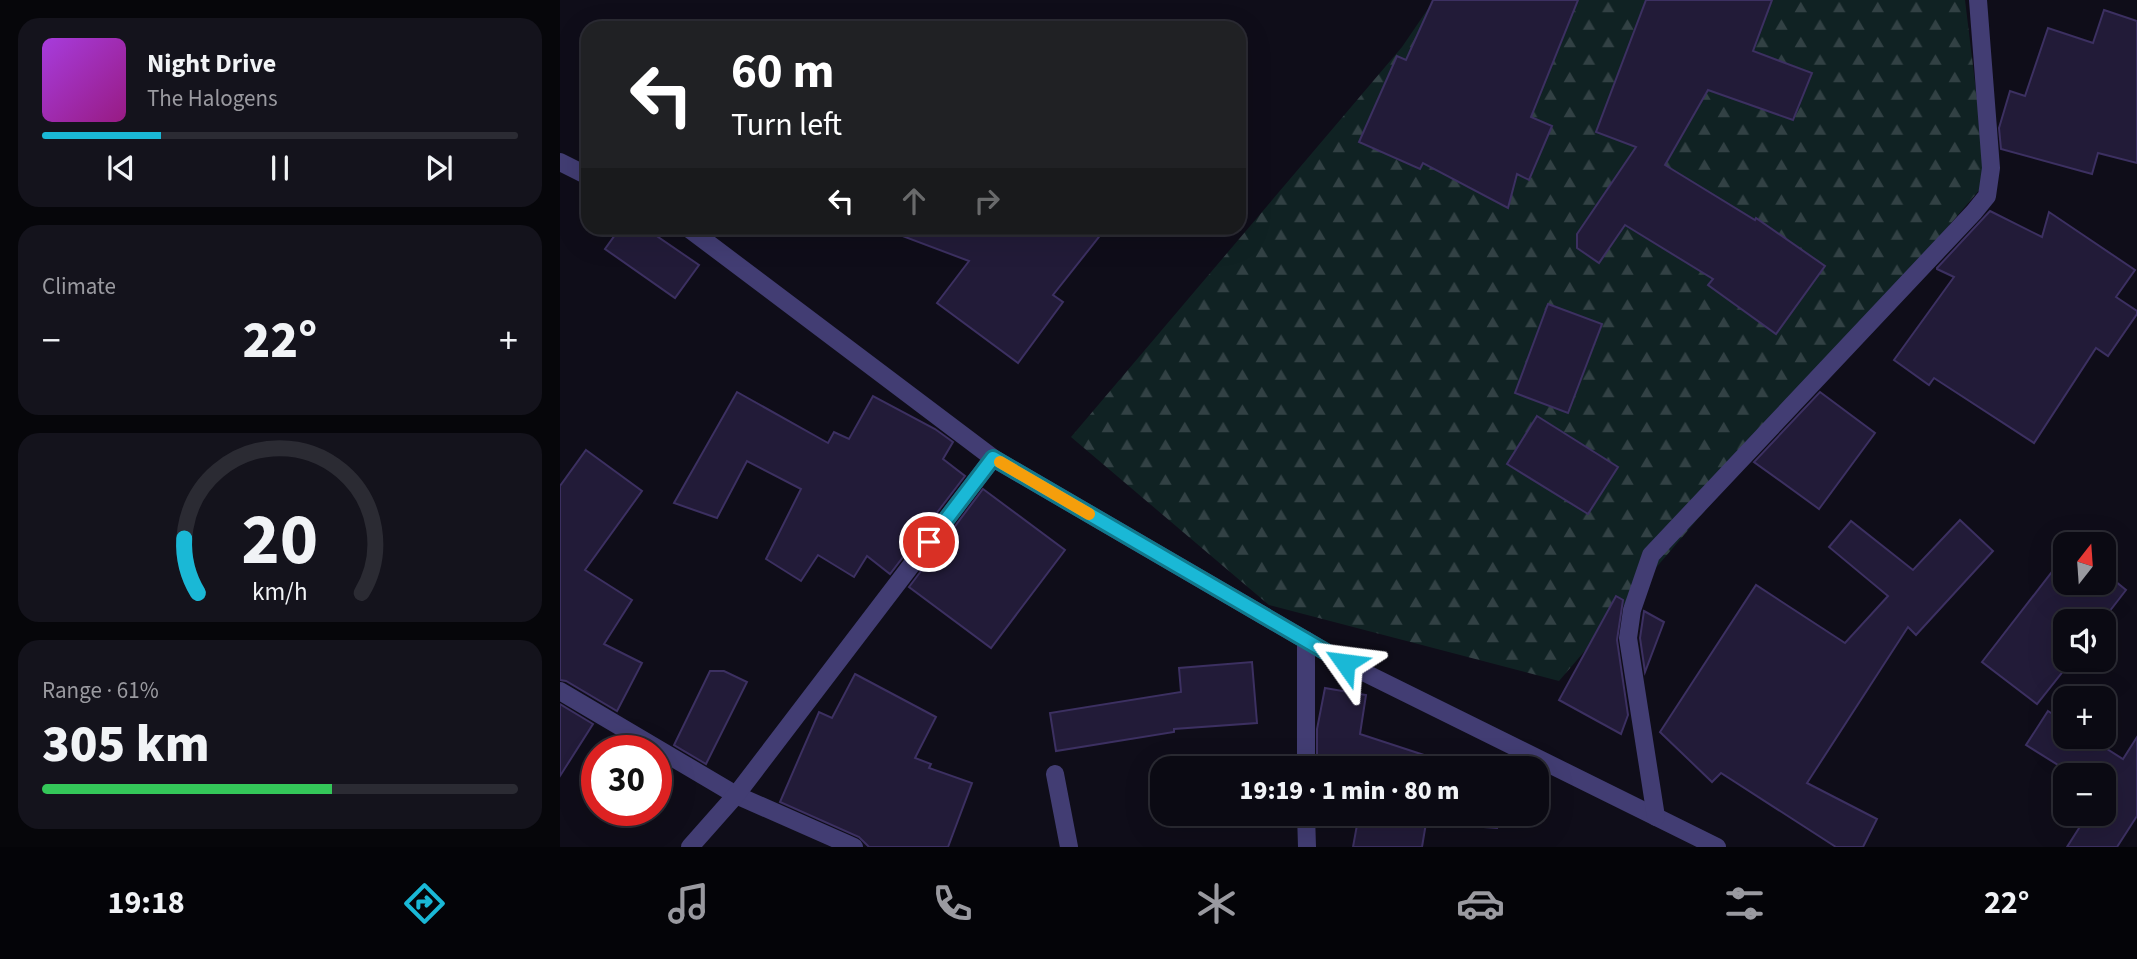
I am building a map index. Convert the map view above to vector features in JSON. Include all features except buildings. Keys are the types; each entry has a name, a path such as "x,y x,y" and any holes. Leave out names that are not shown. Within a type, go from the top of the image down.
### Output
{"street":[{"path":"1656,817 1628,638 1632,610 1651,555 1987,196 1990,168 1978,0"},
{"path":"560,162 581,172"},
{"path":"697,235 993,458 1357,670 1717,847"},
{"path":"690,847 736,795 993,458"},
{"path":"1306,640 1306,756"},
{"path":"560,691 736,795 854,847"},
{"path":"1055,774 1069,847"},
{"path":"1306,826 1307,847"}],"green space":[{"path":"1434,0 1965,0 1987,181 1559,681 1269,605 1071,437 1242,235 1246,235 1246,231 1402,47"}],"slow traffic":[{"path":"1000,462 1089,514"}],"route":[{"path":"929,542 993,458 1345,663"}]}
